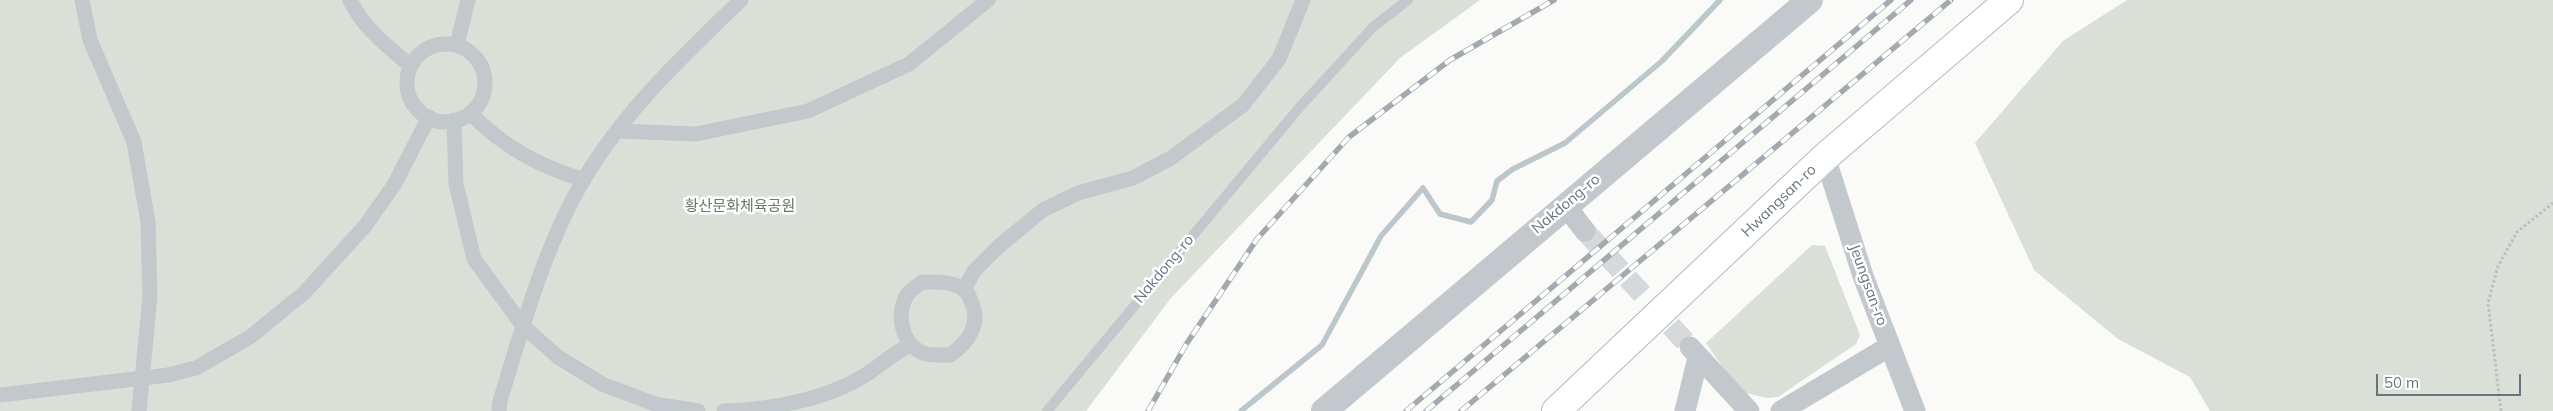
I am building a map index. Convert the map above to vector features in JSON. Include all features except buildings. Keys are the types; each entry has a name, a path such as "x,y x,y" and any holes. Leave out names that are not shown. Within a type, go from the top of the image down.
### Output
{"main road":[{"name":"Hwangsan-ro","path":"1556,411 1826,157 2009,0"}],"street":[{"path":"82,0 90,40 134,142 146,212 150,256 150,296 139,411"},
{"path":"350,0 355,11 377,38 411,66"},
{"path":"456,46 468,0"},
{"path":"499,411 523,326 555,241 584,180 617,131 656,82 741,0"},
{"path":"617,131 696,134 808,111 909,64 988,0"},
{"path":"964,290 974,272 999,246 1043,210 1078,193 1133,178 1156,166 1202,137 1243,105 1279,59 1303,0"},
{"name":"Nakdong-ro","path":"1324,411 1565,205 1810,0"},
{"path":"442,44 467,50 476,58 482,68 485,80 484,93 479,104 470,113 448,122 429,117 414,104 408,92 407,79 411,66 419,55 429,48 442,44"},
{"path":"470,113 488,131 519,154 551,170 584,180"},
{"path":"0,395 142,378 196,368 221,356 275,319 304,293 380,206 408,160 429,117"},
{"path":"454,120 456,184 474,259 523,326 558,356 602,384 655,404 698,411"},
{"name":"Jeungsan-ro","path":"1826,157 1863,276 1915,411"},
{"path":"1565,205 1584,231"},
{"path":"922,282 940,282 967,292 976,316 970,337 960,348 950,354 934,355 923,353 910,345 904,332 901,313 908,294 922,282"},
{"path":"724,411 754,410 813,397 861,378 910,345"},
{"path":"1795,408 1890,346"},
{"path":"1685,411 1694,352 1749,411"}],"lane":[{"name":"Nakdong-ro","path":"1047,411 1299,108 1373,28 1408,0"}],"path":[{"path":"2501,411 2488,303 2498,266 2517,232 2553,203"}],"green space":[{"name":"황산문화체육공원","path":"0,0 1480,0 1400,58 1171,298 1086,411 0,411"},
{"path":"2127,0 2553,0 2553,411 2210,411 2190,377 2118,339 2034,270 1975,143 2063,41"},
{"path":"1812,245 1825,246 1860,335 1856,344 1778,397 1766,398 1739,391 1706,343"}],"waterway":[{"path":"1241,411 1322,345 1381,236 1423,188 1440,214 1471,222 1492,200 1497,181 1513,169 1565,143 1662,61 1720,0"}],"tunnel":[{"path":"1585,231 1690,347"}],"railway":[{"path":"1148,411 1187,343 1257,239 1349,137 1450,60 1554,0"},
{"path":"1406,411 1891,0"},
{"path":"1426,411 1911,0"},
{"path":"1461,411 1951,0"}]}
